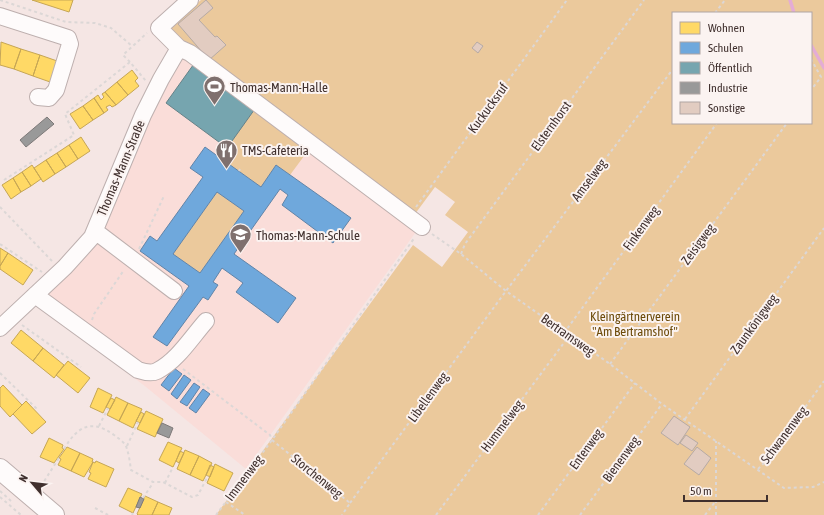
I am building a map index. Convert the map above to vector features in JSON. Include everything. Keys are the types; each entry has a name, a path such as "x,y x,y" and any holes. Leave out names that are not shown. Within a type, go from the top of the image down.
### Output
{"main road":[{"path":"0,469 54,515"},
{"path":"0,483 37,515"}],"street":[{"path":"190,0 159,28 179,48 190,53 422,227"},
{"path":"0,16 68,38 70,44 56,90 49,98 38,97"},
{"name":"Thomas-Mann-Straße","path":"0,328 57,275 95,231 120,166 155,91 179,48"},
{"path":"95,231 174,291"},
{"path":"35,295 138,370 147,372 156,372 172,360 206,321"}],"path":[{"path":"0,0 66,22 95,23 111,28 132,46"},
{"name":"Kuckucksruf","path":"409,217 568,0"},
{"name":"Elsternhorst","path":"461,254 465,244 644,0"},
{"path":"716,12 724,0"},
{"path":"155,91 123,55 156,25 159,28"},
{"path":"812,61 821,77 812,89"},
{"path":"4,180 74,135 65,114 130,62"},
{"name":"Amselweg","path":"506,291 672,70"},
{"name":"Finkenweg","path":"564,333 716,124"},
{"name":"Zeisigweg","path":"610,364 786,124"},
{"path":"88,333 94,314 143,243 149,224 164,196"},
{"path":"0,207 57,275"},
{"name":"Bertramsweg","path":"422,227 461,254 506,291 568,336 610,364 662,404 784,488 812,487 824,482"},
{"name":"Immenweg","path":"216,515 272,440 422,227"},
{"name":"Zaunkönigweg","path":"685,419 824,228"},
{"path":"0,244 57,275"},
{"name":"Libellenweg","path":"350,503 506,291"},
{"path":"11,317 81,367"},
{"name":"Hummelweg","path":"436,515 568,336"},
{"name":"Storchenweg","path":"172,360 270,434 272,440 350,503 342,515"},
{"path":"0,373 38,410"},
{"name":"Schwanenweg","path":"758,469 768,459 824,381"},
{"name":"Entenweg","path":"538,515 635,383"},
{"name":"Bienenweg","path":"580,515 662,404"},
{"path":"99,426 108,408"},
{"path":"126,447 138,422"},
{"path":"64,449 74,434 83,427 99,426 118,438 126,447 131,470 153,482 165,483 192,497 198,495 208,476"},
{"path":"716,441 716,515"},
{"path":"39,488 59,458"},
{"path":"165,483 173,467"},
{"path":"143,498 153,482"},
{"path":"0,497 21,515"},
{"path":"705,515 715,501"},
{"path":"226,502 244,515"},
{"path":"95,508 108,515"}],"shaded area":[{"name":"Thomas-Mann-Schule","path":"185,55 418,229 246,469 146,387 36,302 69,271 154,107"}],"green space":[{"name":"Kleingärtnerverein \"Am Bertramshof\"","path":"201,0 824,0 824,515 216,515 413,245 442,267 468,232 445,215 455,202 435,187 415,214 188,47 168,28"},
{"path":"255,108 310,148 290,175 276,165 261,187 220,158"},
{"path":"217,192 244,211 200,273 173,254"}],"building: Wohnen":[{"path":"32,0 73,0 69,12"},
{"path":"1,42 21,49 14,69 0,65"},
{"path":"21,49 40,55 33,76 14,69"},
{"path":"40,55 60,62 53,83 33,76"},
{"path":"132,70 138,78 135,81 139,86 128,95 117,82"},
{"path":"117,82 128,95 116,105 105,92"},
{"path":"105,92 116,105 106,107 108,110 104,113 94,98 98,95 101,100 104,97 102,94"},
{"path":"94,98 104,113 93,120 83,106"},
{"path":"83,106 93,120 80,129 70,114"},
{"path":"81,137 90,151 78,159 69,145"},
{"path":"69,145 78,159 66,167 57,153"},
{"path":"57,153 66,167 55,174 46,160"},
{"path":"46,160 55,174 43,182 34,168"},
{"path":"32,165 41,179 31,186 22,172"},
{"path":"22,172 31,186 21,192 13,178"},
{"path":"13,178 21,192 11,199 2,185"},
{"path":"0,248 8,253 0,266"},
{"path":"8,253 33,270 23,285 0,269 0,266"},
{"path":"21,330 43,348 33,361 11,343"},
{"path":"43,348 64,365 54,378 33,361"},
{"path":"68,361 90,378 78,393 56,375"},
{"path":"3,385 22,405 10,417 0,406 0,388"},
{"path":"98,388 112,395 103,413 90,407"},
{"path":"116,397 128,403 119,421 107,415"},
{"path":"111,398 115,400 110,409 106,407"},
{"path":"26,401 46,422 32,434 13,414"},
{"path":"128,403 142,409 133,428 119,421"},
{"path":"146,411 163,419 155,437 137,429"},
{"path":"141,412 144,414 140,423 136,421"},
{"path":"49,438 63,445 62,448 64,449 54,463 40,457"},
{"path":"168,442 182,448 173,467 159,460"},
{"path":"67,447 80,453 71,471 58,465 61,459 59,458"},
{"path":"185,450 199,456 190,475 177,469"},
{"path":"180,451 184,453 179,463 176,461"},
{"path":"80,453 93,459 93,462 84,477 71,471"},
{"path":"199,456 212,463 203,481 190,475"},
{"path":"96,461 114,469 106,487 88,479 93,462 95,463"},
{"path":"215,464 233,473 224,491 207,483"},
{"path":"210,465 214,467 210,477 206,475"},
{"path":"128,488 142,494 133,513 119,506"},
{"path":"145,496 158,502 152,515 138,515 137,514"},
{"path":"158,502 172,508 169,515 152,515"}],"building: Schulen":[{"path":"205,147 261,187 276,165 351,218 333,243 282,205 288,195 280,189 234,254 296,298 278,323 236,292 243,283 222,268 213,282 218,285 208,300 203,297 167,346 153,337 189,286 140,251 150,236 157,241 203,177 190,168","holes":["217,192 244,211 200,273 173,254"]},
{"path":"174,368 182,374 169,391 161,385"},
{"path":"184,375 191,380 177,399 171,394"},
{"path":"194,383 200,387 187,406 180,402"},
{"path":"203,389 210,394 196,413 189,408"}],"building: Öffentlich":[{"path":"196,61 257,106 227,148 166,103"}],"building: Industrie":[{"path":"47,117 54,124 26,147 20,140"},
{"path":"162,423 173,428 169,438 157,433"},
{"path":"140,497 144,499 140,508 136,507"}],"building: Sonstige":[{"path":"206,0 213,8 199,20 215,37 217,36 226,45 209,60 178,24"},
{"path":"477,42 483,46 478,53 472,48"},
{"path":"674,416 690,427 678,445 661,433"},
{"path":"686,435 698,443 692,451 680,443"},
{"path":"697,447 711,458 699,475 684,464"}],"waterway":[{"path":"790,0 794,12"},
{"path":"812,47 824,68"}],"place":[{"name":"Thomas-Mann-Halle","path":"215,106"},
{"name":"TMS-Cafeteria","path":"226,170"},
{"name":"Thomas-Mann-Schule","path":"241,254"}]}
